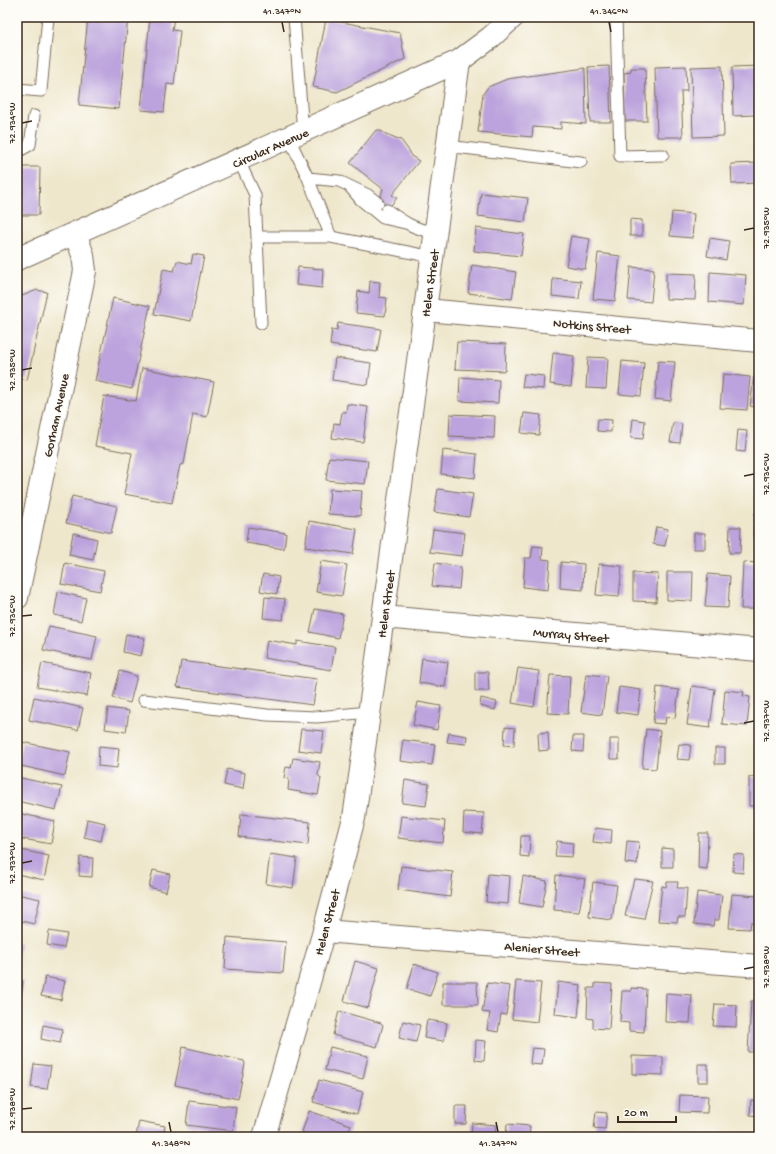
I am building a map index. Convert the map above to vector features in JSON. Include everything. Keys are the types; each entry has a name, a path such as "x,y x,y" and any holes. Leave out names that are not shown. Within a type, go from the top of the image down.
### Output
{"street":[{"name":"Circular Avenue","path":"17,259 239,161 459,61 490,38 513,17"},
{"name":"Helen Street","path":"264,1137 324,931 354,818 426,310 459,61"},
{"name":"Gorham Avenue","path":"17,598 85,271 75,233"},
{"name":"Notkins Street","path":"426,310 759,341"},
{"name":"Murray Street","path":"383,617 759,650"},
{"name":"Alenier Street","path":"324,931 759,966"}],"lane":[{"path":"17,89 41,91 48,17"},
{"path":"294,17 296,135 308,178 331,237"},
{"path":"616,17 620,156 663,155"},
{"path":"17,152 30,145 34,116"},
{"path":"448,146 581,162"},
{"path":"239,161 255,195 261,323"},
{"path":"308,178 339,181 368,195 378,202"},
{"path":"349,185 361,200 383,218 406,223"},
{"path":"387,210 406,223 420,230 436,233"},
{"path":"257,237 331,237 433,257"},
{"path":"144,700 268,715 317,717 369,712"}],"building":[{"path":"88,17 128,17 119,109 79,105"},
{"path":"150,17 174,17 172,30 180,31 174,85 167,84 164,112 141,110"},
{"path":"326,19 400,33 405,59 337,92 313,87"},
{"path":"609,66 611,122 590,122 588,67"},
{"path":"686,66 687,91 681,91 683,137 657,137 655,67"},
{"path":"722,66 724,136 693,137 691,67"},
{"path":"759,66 759,96 755,96 755,115 733,116 732,67"},
{"path":"585,68 586,124 561,122 561,129 533,127 532,137 478,132 483,94 488,87 507,79"},
{"path":"631,68 645,68 647,121 625,121 624,73 631,72"},
{"path":"376,130 401,140 410,152 411,156 419,161 392,195 397,198 382,216 376,211 383,189 350,163"},
{"path":"759,163 759,183 732,184 731,164"},
{"path":"17,167 40,167 39,215 17,215"},
{"path":"481,193 528,198 525,222 478,216"},
{"path":"672,212 694,214 692,238 670,236"},
{"path":"630,219 642,220 642,236 630,236"},
{"path":"476,228 524,234 521,256 474,251"},
{"path":"571,236 590,239 585,269 566,266"},
{"path":"710,238 729,241 726,260 707,256"},
{"path":"598,253 620,256 615,301 593,299"},
{"path":"193,254 204,256 191,321 154,314 163,269 174,271 177,261 191,264"},
{"path":"472,265 516,272 512,299 468,293"},
{"path":"298,267 323,269 322,288 296,285"},
{"path":"631,267 654,269 651,302 628,300"},
{"path":"710,272 746,275 744,305 709,302"},
{"path":"666,273 696,274 695,300 666,299"},
{"path":"553,278 581,281 579,299 552,296"},
{"path":"370,281 380,282 379,297 387,298 385,316 356,313 358,291 369,293"},
{"path":"37,290 47,292 27,380 17,378 17,298"},
{"path":"113,298 150,306 132,389 95,381"},
{"path":"338,323 381,329 377,352 330,345 332,329 337,330"},
{"path":"457,342 506,344 505,371 455,369"},
{"path":"553,353 574,356 571,387 550,384"},
{"path":"588,357 608,358 606,389 586,388"},
{"path":"335,358 371,363 368,385 332,380"},
{"path":"622,361 644,363 641,396 619,394"},
{"path":"658,361 675,362 671,401 655,399"},
{"path":"142,368 214,382 207,417 193,414 184,464 180,465 172,503 124,494 132,453 95,446 104,396 136,401"},
{"path":"524,374 544,376 543,389 522,387"},
{"path":"723,374 750,377 747,410 720,408"},
{"path":"460,377 499,380 498,403 459,401"},
{"path":"754,377 759,378 759,423 755,422 757,407 750,406"},
{"path":"347,404 368,407 363,442 332,438 334,423 340,424 342,412 346,412"},
{"path":"524,413 541,415 539,435 521,433"},
{"path":"450,414 495,416 494,438 449,436"},
{"path":"598,419 612,420 611,432 597,431"},
{"path":"633,419 645,421 643,439 631,438"},
{"path":"673,423 682,424 680,443 670,442"},
{"path":"738,430 747,431 745,452 736,451"},
{"path":"443,450 477,454 475,478 441,474"},
{"path":"329,457 368,461 365,484 326,480"},
{"path":"330,489 362,491 360,516 328,514"},
{"path":"438,489 473,494 469,517 434,512"},
{"path":"72,496 117,506 111,533 66,523"},
{"path":"755,513 759,513 759,536 753,535"},
{"path":"309,521 357,529 353,554 305,547"},
{"path":"248,527 286,533 284,549 246,543"},
{"path":"656,527 668,529 665,546 653,544"},
{"path":"730,527 741,527 740,553 729,553"},
{"path":"433,529 465,533 462,556 430,552"},
{"path":"73,533 97,539 93,560 69,555"},
{"path":"694,533 705,533 705,549 694,549"},
{"path":"533,546 543,547 542,559 550,560 548,590 523,587 525,558 531,558"},
{"path":"321,561 347,565 342,596 316,592"},
{"path":"561,562 584,564 583,590 560,588"},
{"path":"743,562 759,563 759,609 741,609"},
{"path":"65,563 104,571 100,591 61,584"},
{"path":"435,563 461,567 459,589 432,586"},
{"path":"599,564 622,566 619,597 596,595"},
{"path":"667,572 693,572 692,601 667,600"},
{"path":"633,573 658,574 656,602 633,601"},
{"path":"263,574 279,577 277,594 260,591"},
{"path":"708,574 730,576 728,608 705,607"},
{"path":"58,592 86,598 81,621 54,615"},
{"path":"265,597 285,599 283,620 263,618"},
{"path":"315,609 343,614 338,638 310,632"},
{"path":"49,626 97,636 92,660 43,650"},
{"path":"126,634 145,638 141,656 123,652"},
{"path":"267,640 297,645 297,641 335,647 331,670 264,658"},
{"path":"422,658 448,662 445,687 419,683"},
{"path":"181,661 317,679 313,705 177,687"},
{"path":"42,663 91,673 87,696 37,687"},
{"path":"518,668 539,671 534,707 512,703"},
{"path":"120,671 137,676 130,703 113,698"},
{"path":"475,672 488,672 489,691 475,691"},
{"path":"586,674 607,676 602,715 581,712"},
{"path":"550,675 570,676 568,714 547,713"},
{"path":"692,686 715,689 710,728 687,725"},
{"path":"619,687 641,690 638,715 616,712"},
{"path":"657,687 679,690 675,718 666,717 665,724 653,723"},
{"path":"725,690 744,692 743,696 750,697 747,726 722,724"},
{"path":"34,697 83,708 78,730 29,720"},
{"path":"481,698 497,702 495,710 480,706"},
{"path":"418,702 441,706 437,730 413,725"},
{"path":"759,702 759,726 756,725"},
{"path":"108,708 129,711 126,732 105,729"},
{"path":"505,727 515,728 514,746 504,745"},
{"path":"301,729 324,731 321,753 298,750"},
{"path":"646,729 660,731 656,769 642,768"},
{"path":"548,732 549,750 539,751 538,733"},
{"path":"449,733 467,736 466,744 447,742"},
{"path":"573,736 584,736 583,752 572,751"},
{"path":"610,739 619,739 619,759 610,759"},
{"path":"403,740 435,744 432,765 400,761"},
{"path":"22,742 70,752 65,776 17,765"},
{"path":"679,744 691,745 689,760 677,759"},
{"path":"99,746 119,748 117,768 98,766"},
{"path":"715,748 725,748 725,764 715,764"},
{"path":"293,758 320,762 318,775 321,778 318,795 288,790 289,779 284,778 286,767 291,768"},
{"path":"227,769 245,773 243,789 224,785"},
{"path":"17,777 62,787 56,810 17,801"},
{"path":"749,777 759,778 759,806 749,806"},
{"path":"405,780 429,784 426,806 402,803"},
{"path":"464,812 484,813 482,834 463,832"},
{"path":"17,813 55,821 51,844 17,838"},
{"path":"241,814 310,822 308,845 239,837"},
{"path":"401,816 445,821 443,843 398,838"},
{"path":"87,819 105,823 101,841 84,837"},
{"path":"595,828 612,830 611,844 593,842"},
{"path":"699,833 708,833 707,869 698,868"},
{"path":"521,836 530,836 529,857 520,856"},
{"path":"557,841 573,843 572,857 555,856"},
{"path":"627,841 639,842 637,864 625,863"},
{"path":"662,848 673,849 673,867 662,867"},
{"path":"17,849 49,856 44,880 17,874"},
{"path":"270,854 297,858 293,888 266,884"},
{"path":"734,854 744,855 743,873 733,872"},
{"path":"80,857 93,858 92,877 79,876"},
{"path":"401,866 453,872 450,897 398,890"},
{"path":"153,870 170,874 166,892 149,887"},
{"path":"488,874 510,876 508,904 486,902"},
{"path":"556,875 585,879 579,912 554,910"},
{"path":"523,876 547,881 542,907 519,903"},
{"path":"634,879 653,881 644,919 625,916"},
{"path":"593,882 617,885 612,920 589,917"},
{"path":"667,882 678,882 677,888 687,888 685,917 678,917 677,922 658,921 662,886 666,887"},
{"path":"697,892 722,895 719,920 714,920 713,926 694,924"},
{"path":"17,894 40,899 34,924 17,920"},
{"path":"732,894 757,896 755,922 751,922 750,929 729,928"},
{"path":"49,931 67,934 64,948 47,945"},
{"path":"227,937 286,942 283,973 225,969"},
{"path":"17,943 20,943 18,958 17,958"},
{"path":"355,961 379,968 368,1008 344,1001"},
{"path":"414,964 438,972 430,996 407,989"},
{"path":"45,977 65,981 61,1000 41,996"},
{"path":"17,980 23,981 20,1005 17,1005"},
{"path":"516,981 541,983 537,1022 512,1019"},
{"path":"443,982 477,982 478,1005 443,1005"},
{"path":"558,982 581,985 578,1017 555,1014"},
{"path":"487,983 510,986 506,1015 501,1014 498,1032 487,1030 490,1013 482,1012"},
{"path":"595,983 612,984 609,1029 593,1028 593,1019 587,1018 588,988 595,988"},
{"path":"631,988 646,989 644,1032 629,1031 629,1023 620,1022 622,991 631,991"},
{"path":"666,993 692,995 690,1023 665,1022"},
{"path":"751,1001 759,1001 759,1052 748,1052"},
{"path":"715,1004 737,1005 736,1027 713,1026"},
{"path":"339,1011 381,1023 383,1025 377,1047 333,1035"},
{"path":"427,1020 447,1023 444,1041 424,1038"},
{"path":"403,1021 420,1025 416,1042 399,1038"},
{"path":"43,1025 63,1029 60,1043 41,1039"},
{"path":"476,1040 486,1041 484,1061 475,1060"},
{"path":"183,1047 244,1061 245,1064 238,1099 175,1085"},
{"path":"330,1047 368,1056 363,1079 325,1070"},
{"path":"532,1048 544,1049 542,1065 530,1064"},
{"path":"632,1056 663,1057 663,1075 632,1074"},
{"path":"34,1064 51,1066 47,1089 31,1087"},
{"path":"698,1064 708,1064 708,1082 698,1082"},
{"path":"319,1080 363,1092 357,1114 313,1102"},
{"path":"680,1095 708,1096 707,1113 679,1112"},
{"path":"751,1100 759,1101 759,1116 750,1115"},
{"path":"189,1101 236,1107 233,1131 186,1125"},
{"path":"455,1106 467,1106 466,1124 455,1124"},
{"path":"309,1111 351,1125 347,1137 317,1137 302,1132"},
{"path":"596,1112 607,1113 605,1129 594,1128"},
{"path":"139,1121 165,1126 163,1137 136,1137"},
{"path":"472,1123 496,1125 495,1137 471,1137"},
{"path":"507,1124 530,1126 529,1137 506,1137"}]}
